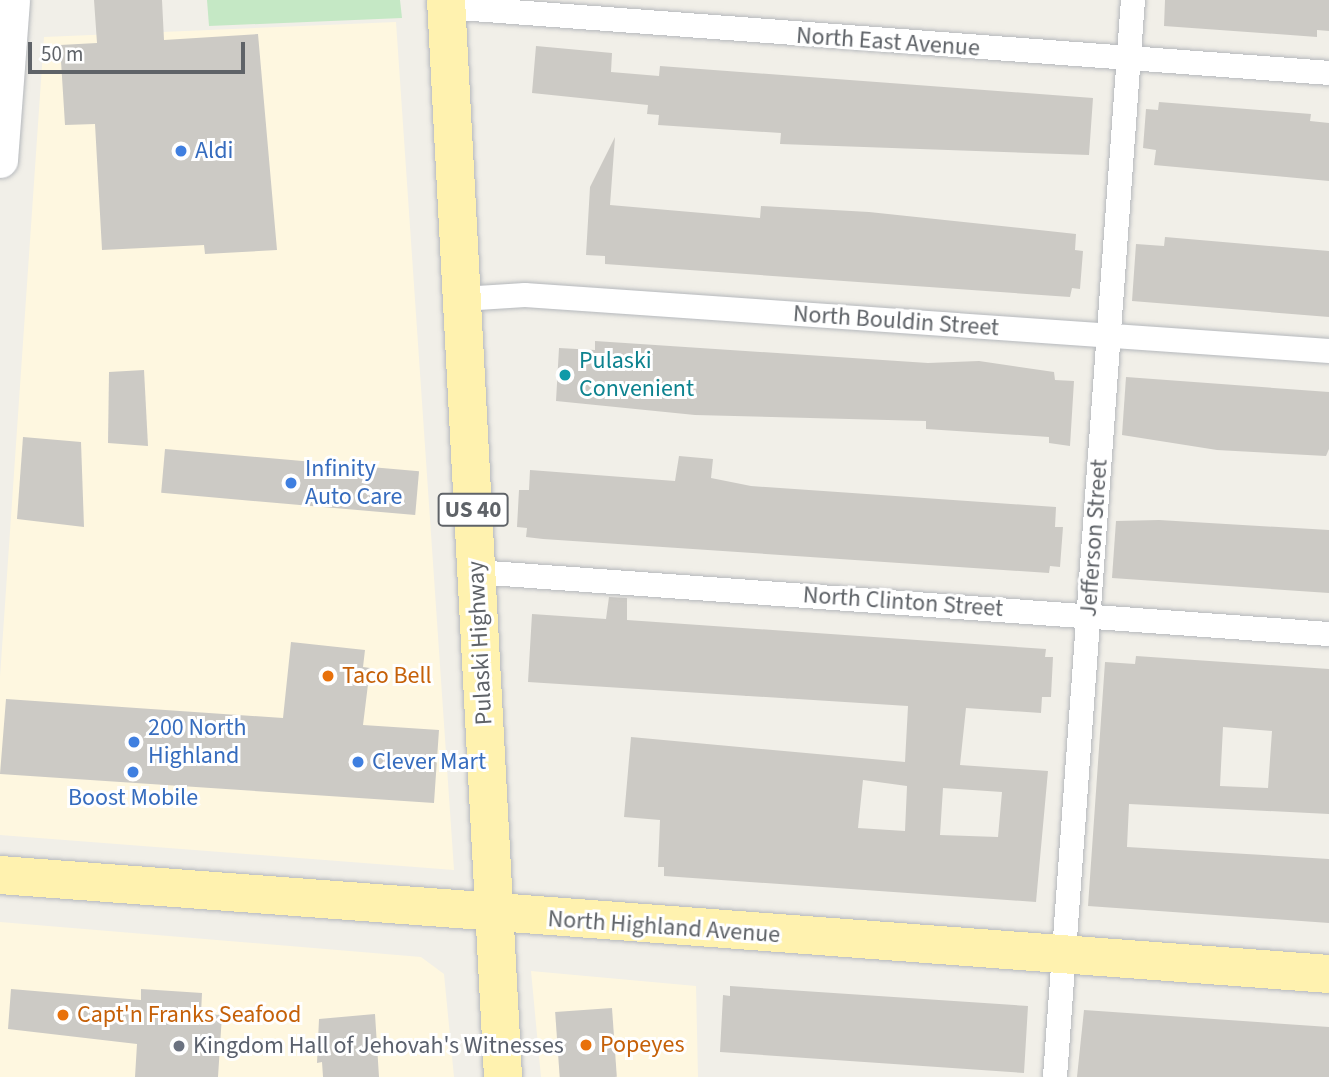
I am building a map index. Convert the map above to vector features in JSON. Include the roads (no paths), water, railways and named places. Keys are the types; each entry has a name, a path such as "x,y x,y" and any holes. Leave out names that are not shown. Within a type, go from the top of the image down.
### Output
{"main road":[{"path":"0,160 12,0"},
{"name":"Pulaski Highway","path":"446,4 503,1077"},
{"name":"North Highland Avenue","path":"0,875 494,915 1329,974"}],"street":[{"name":"Jefferson Street","path":"1055,1077 1133,0"},
{"name":"North East Avenue","path":"446,4 1128,60 1329,73"},
{"name":"North Bouldin Street","path":"462,299 525,295 1329,351"},
{"name":"North Clinton Street","path":"477,572 1329,634"}],"place":[{"name":"Aldi","path":"181,151"},
{"name":"Pulaski Convenient","path":"565,375"},
{"name":"Infinity Auto Care","path":"291,483"},
{"name":"Taco Bell","path":"328,676"},
{"name":"200 North Highland","path":"134,742"},
{"name":"Clever Mart","path":"358,762"},
{"name":"Boost Mobile","path":"133,772"},
{"name":"Capt'n Franks Seafood","path":"63,1015"},
{"name":"Popeyes","path":"586,1045"},
{"name":"Kingdom Hall of Jehovah's Witnesses","path":"179,1046"}]}
